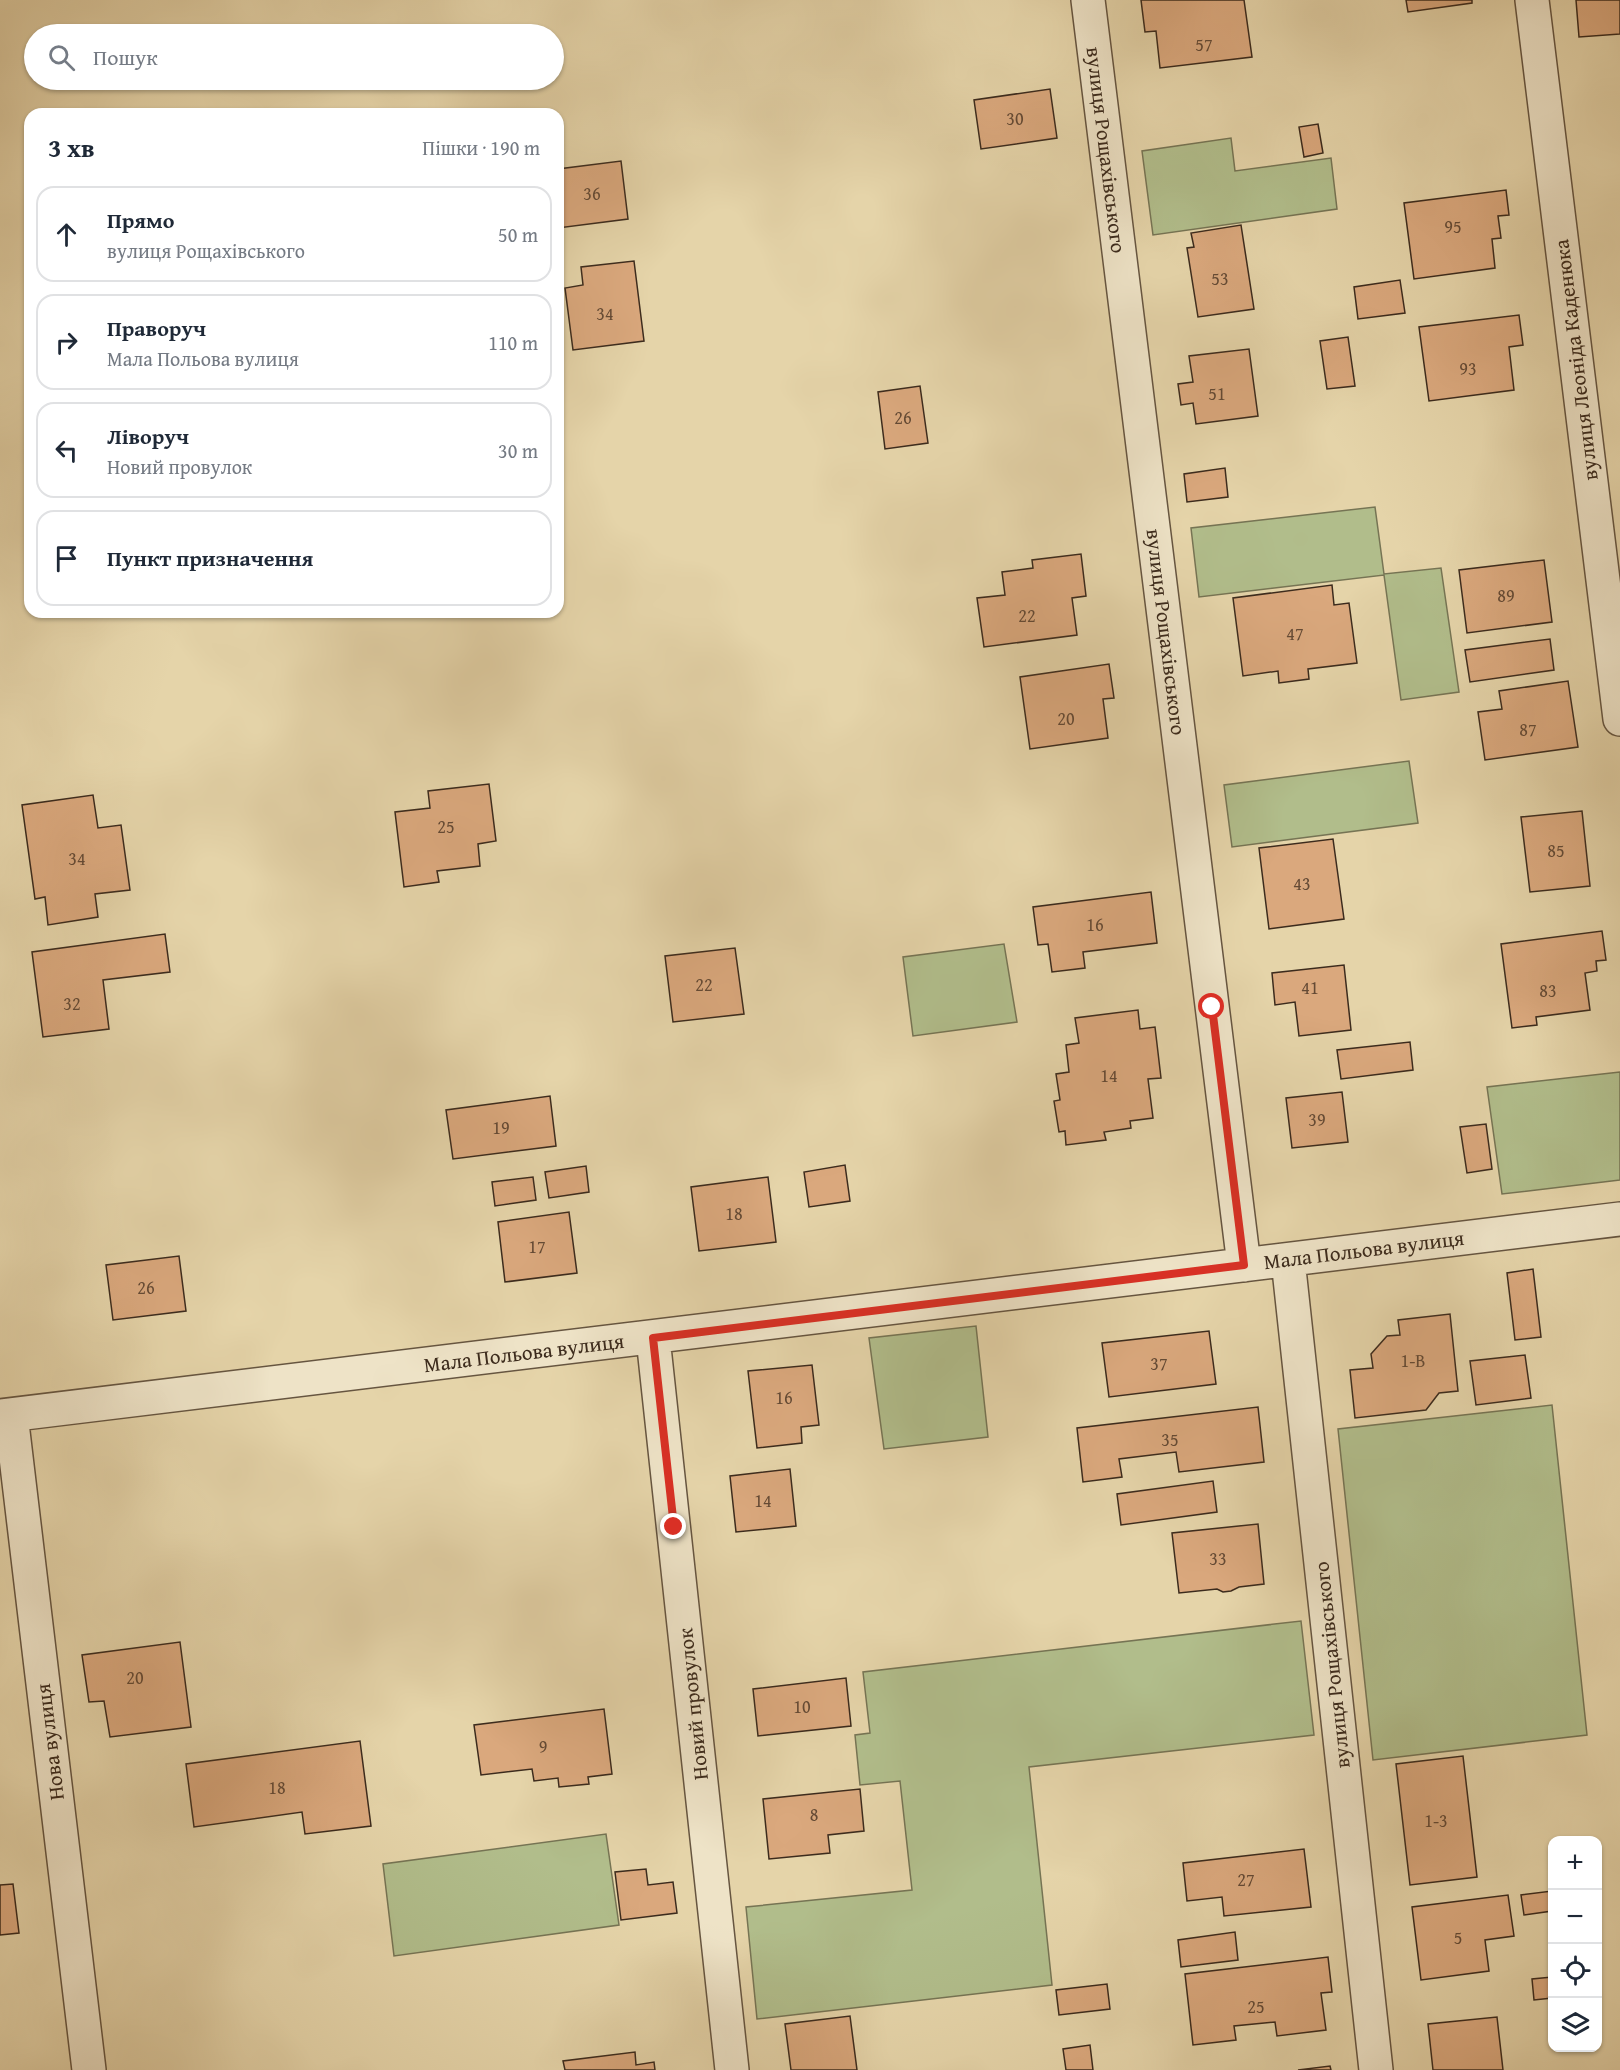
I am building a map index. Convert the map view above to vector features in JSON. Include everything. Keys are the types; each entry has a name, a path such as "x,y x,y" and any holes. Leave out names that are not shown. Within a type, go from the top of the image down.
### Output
{"street":[{"name":"вулиця Рощахівського","path":"1088,0 1244,1265"},
{"name":"вулиця Леоніда Каденюка","path":"1532,0 1620,719"},
{"name":"Мала Польова вулиця","path":"6,1415 1620,1219"},
{"name":"вулиця Рощахівського","path":"1288,1260 1376,2070"},
{"name":"Новий провулок","path":"653,1338 732,2070"},
{"name":"Нова вулиця","path":"6,1415 89,2070"}],"green space":[{"path":"1231,138 1235,171 1331,158 1337,209 1153,235 1142,151"},
{"path":"1375,507 1384,574 1441,568 1459,692 1401,700 1384,575 1199,597 1191,528"},
{"path":"1409,761 1418,823 1232,847 1224,785"},
{"path":"1004,944 1017,1022 913,1036 903,957"},
{"path":"1620,1072 1620,1180 1502,1194 1487,1087"},
{"path":"976,1326 988,1437 884,1449 869,1338"},
{"path":"1552,1405 1587,1735 1373,1760 1338,1429"},
{"path":"1301,1621 1314,1735 1029,1767 1052,1985 757,2019 746,1907 912,1890 900,1781 860,1785 855,1735 870,1733 863,1672"},
{"path":"606,1834 619,1925 394,1956 383,1864"}],"building":[{"path":"1141,0 1244,0 1252,57 1160,68 1156,31 1145,32"},
{"path":"1406,0 1472,0 1472,3 1408,12"},
{"path":"1576,0 1620,0 1620,34 1579,37"},
{"path":"1050,89 1057,138 981,149 974,100"},
{"path":"1318,124 1323,153 1304,157 1299,127"},
{"path":"621,161 628,219 564,227 564,168"},
{"path":"1506,190 1509,215 1498,216 1501,238 1492,239 1495,268 1414,279 1404,203"},
{"path":"1241,225 1254,309 1198,317 1187,248 1194,247 1191,233"},
{"path":"634,261 644,341 573,350 565,288 583,285 581,267"},
{"path":"1400,280 1405,313 1358,319 1354,287"},
{"path":"1519,315 1523,345 1509,347 1514,390 1429,401 1419,327"},
{"path":"1348,337 1355,386 1327,389 1320,341"},
{"path":"1249,349 1258,416 1196,424 1193,403 1181,405 1178,384 1193,382 1189,356"},
{"path":"920,386 928,443 885,449 878,392"},
{"path":"1225,468 1228,497 1187,502 1184,474"},
{"path":"1081,554 1086,596 1072,598 1077,635 984,647 977,598 1005,595 1002,572 1033,568 1032,560"},
{"path":"1544,560 1552,622 1467,633 1459,570"},
{"path":"1332,585 1334,605 1349,603 1357,663 1308,669 1309,679 1279,683 1278,671 1243,676 1233,598"},
{"path":"1550,639 1554,670 1470,682 1465,650"},
{"path":"1109,664 1114,698 1103,699 1108,738 1030,749 1020,677"},
{"path":"1568,681 1578,747 1485,760 1478,712 1502,709 1499,691"},
{"path":"489,784 496,841 478,844 480,866 437,871 439,882 404,887 395,812 430,808 428,791"},
{"path":"93,795 98,828 121,825 130,890 95,894 98,917 48,925 45,897 35,899 22,805"},
{"path":"1582,811 1590,886 1530,892 1521,817"},
{"path":"1333,839 1344,919 1269,929 1259,848"},
{"path":"1151,892 1157,943 1083,952 1085,968 1052,972 1048,944 1038,945 1033,907"},
{"path":"1602,931 1606,960 1596,961 1597,971 1585,973 1590,1010 1536,1017 1537,1025 1512,1028 1501,944"},
{"path":"165,934 170,972 103,980 109,1029 43,1037 32,952"},
{"path":"735,948 744,1014 673,1022 665,956"},
{"path":"1344,965 1351,1030 1299,1036 1295,1002 1275,1005 1272,973"},
{"path":"1138,1010 1140,1029 1155,1027 1161,1078 1148,1079 1153,1118 1130,1121 1131,1128 1104,1132 1106,1140 1066,1145 1065,1131 1059,1132 1054,1101 1060,1100 1056,1074 1069,1072 1066,1045 1079,1043 1075,1018"},
{"path":"1410,1042 1413,1070 1341,1079 1337,1050"},
{"path":"1342,1092 1348,1142 1292,1148 1286,1098"},
{"path":"550,1096 556,1146 453,1159 446,1110"},
{"path":"1486,1124 1492,1169 1467,1173 1460,1127"},
{"path":"845,1165 850,1201 809,1207 804,1172"},
{"path":"586,1166 589,1192 549,1198 545,1172"},
{"path":"533,1177 536,1200 495,1206 492,1182"},
{"path":"768,1177 776,1242 699,1251 691,1187"},
{"path":"569,1212 577,1273 505,1282 498,1222"},
{"path":"179,1256 186,1311 113,1320 106,1265"},
{"path":"1533,1269 1541,1337 1515,1340 1507,1273"},
{"path":"1450,1314 1458,1391 1439,1393 1426,1410 1355,1418 1350,1370 1373,1368 1371,1354 1387,1336 1400,1335 1398,1320"},
{"path":"1209,1331 1216,1384 1109,1397 1102,1343"},
{"path":"1525,1355 1531,1398 1476,1405 1470,1361"},
{"path":"812,1365 819,1425 801,1427 802,1443 757,1448 748,1371"},
{"path":"1258,1407 1264,1462 1179,1472 1176,1452 1119,1459 1122,1477 1083,1482 1077,1428"},
{"path":"790,1469 796,1526 736,1532 730,1476"},
{"path":"1213,1481 1217,1512 1121,1525 1117,1494"},
{"path":"1258,1524 1264,1584 1239,1587 1223,1592 1217,1589 1179,1593 1172,1533"},
{"path":"180,1642 191,1727 110,1737 104,1701 89,1702 82,1655"},
{"path":"846,1678 851,1726 758,1736 753,1689"},
{"path":"604,1709 612,1774 588,1777 589,1784 559,1787 558,1778 534,1781 532,1769 481,1775 474,1725"},
{"path":"360,1741 371,1826 305,1834 302,1812 194,1827 186,1764"},
{"path":"1463,1756 1477,1877 1410,1885 1396,1764"},
{"path":"860,1789 864,1831 828,1835 830,1853 769,1859 763,1799"},
{"path":"1304,1849 1311,1907 1224,1916 1222,1897 1187,1901 1183,1863"},
{"path":"646,1869 648,1885 673,1882 677,1913 621,1920 615,1872"},
{"path":"13,1884 19,1933 0,1935 0,1885"},
{"path":"1548,1892 1548,1912 1524,1915 1521,1895"},
{"path":"1508,1895 1514,1936 1485,1940 1489,1971 1421,1980 1412,1907"},
{"path":"1235,1932 1238,1960 1181,1967 1178,1940"},
{"path":"1328,1957 1332,1992 1321,1993 1326,2030 1277,2036 1275,2022 1234,2026 1236,2040 1193,2045 1185,1974"},
{"path":"1548,1977 1548,1998 1534,2000 1532,1979"},
{"path":"1107,1984 1110,2009 1059,2015 1056,1990"},
{"path":"850,2016 857,2070 791,2070 785,2024"},
{"path":"1497,2017 1503,2070 1433,2070 1428,2024"},
{"path":"1090,2045 1093,2070 1066,2070 1063,2049"},
{"path":"635,2052 636,2065 654,2062 655,2070 565,2070 563,2061"},
{"path":"1330,2066 1331,2070 1298,2070"}],"route":[{"path":"674,1527 653,1338 1244,1265 1212,1007"}]}
